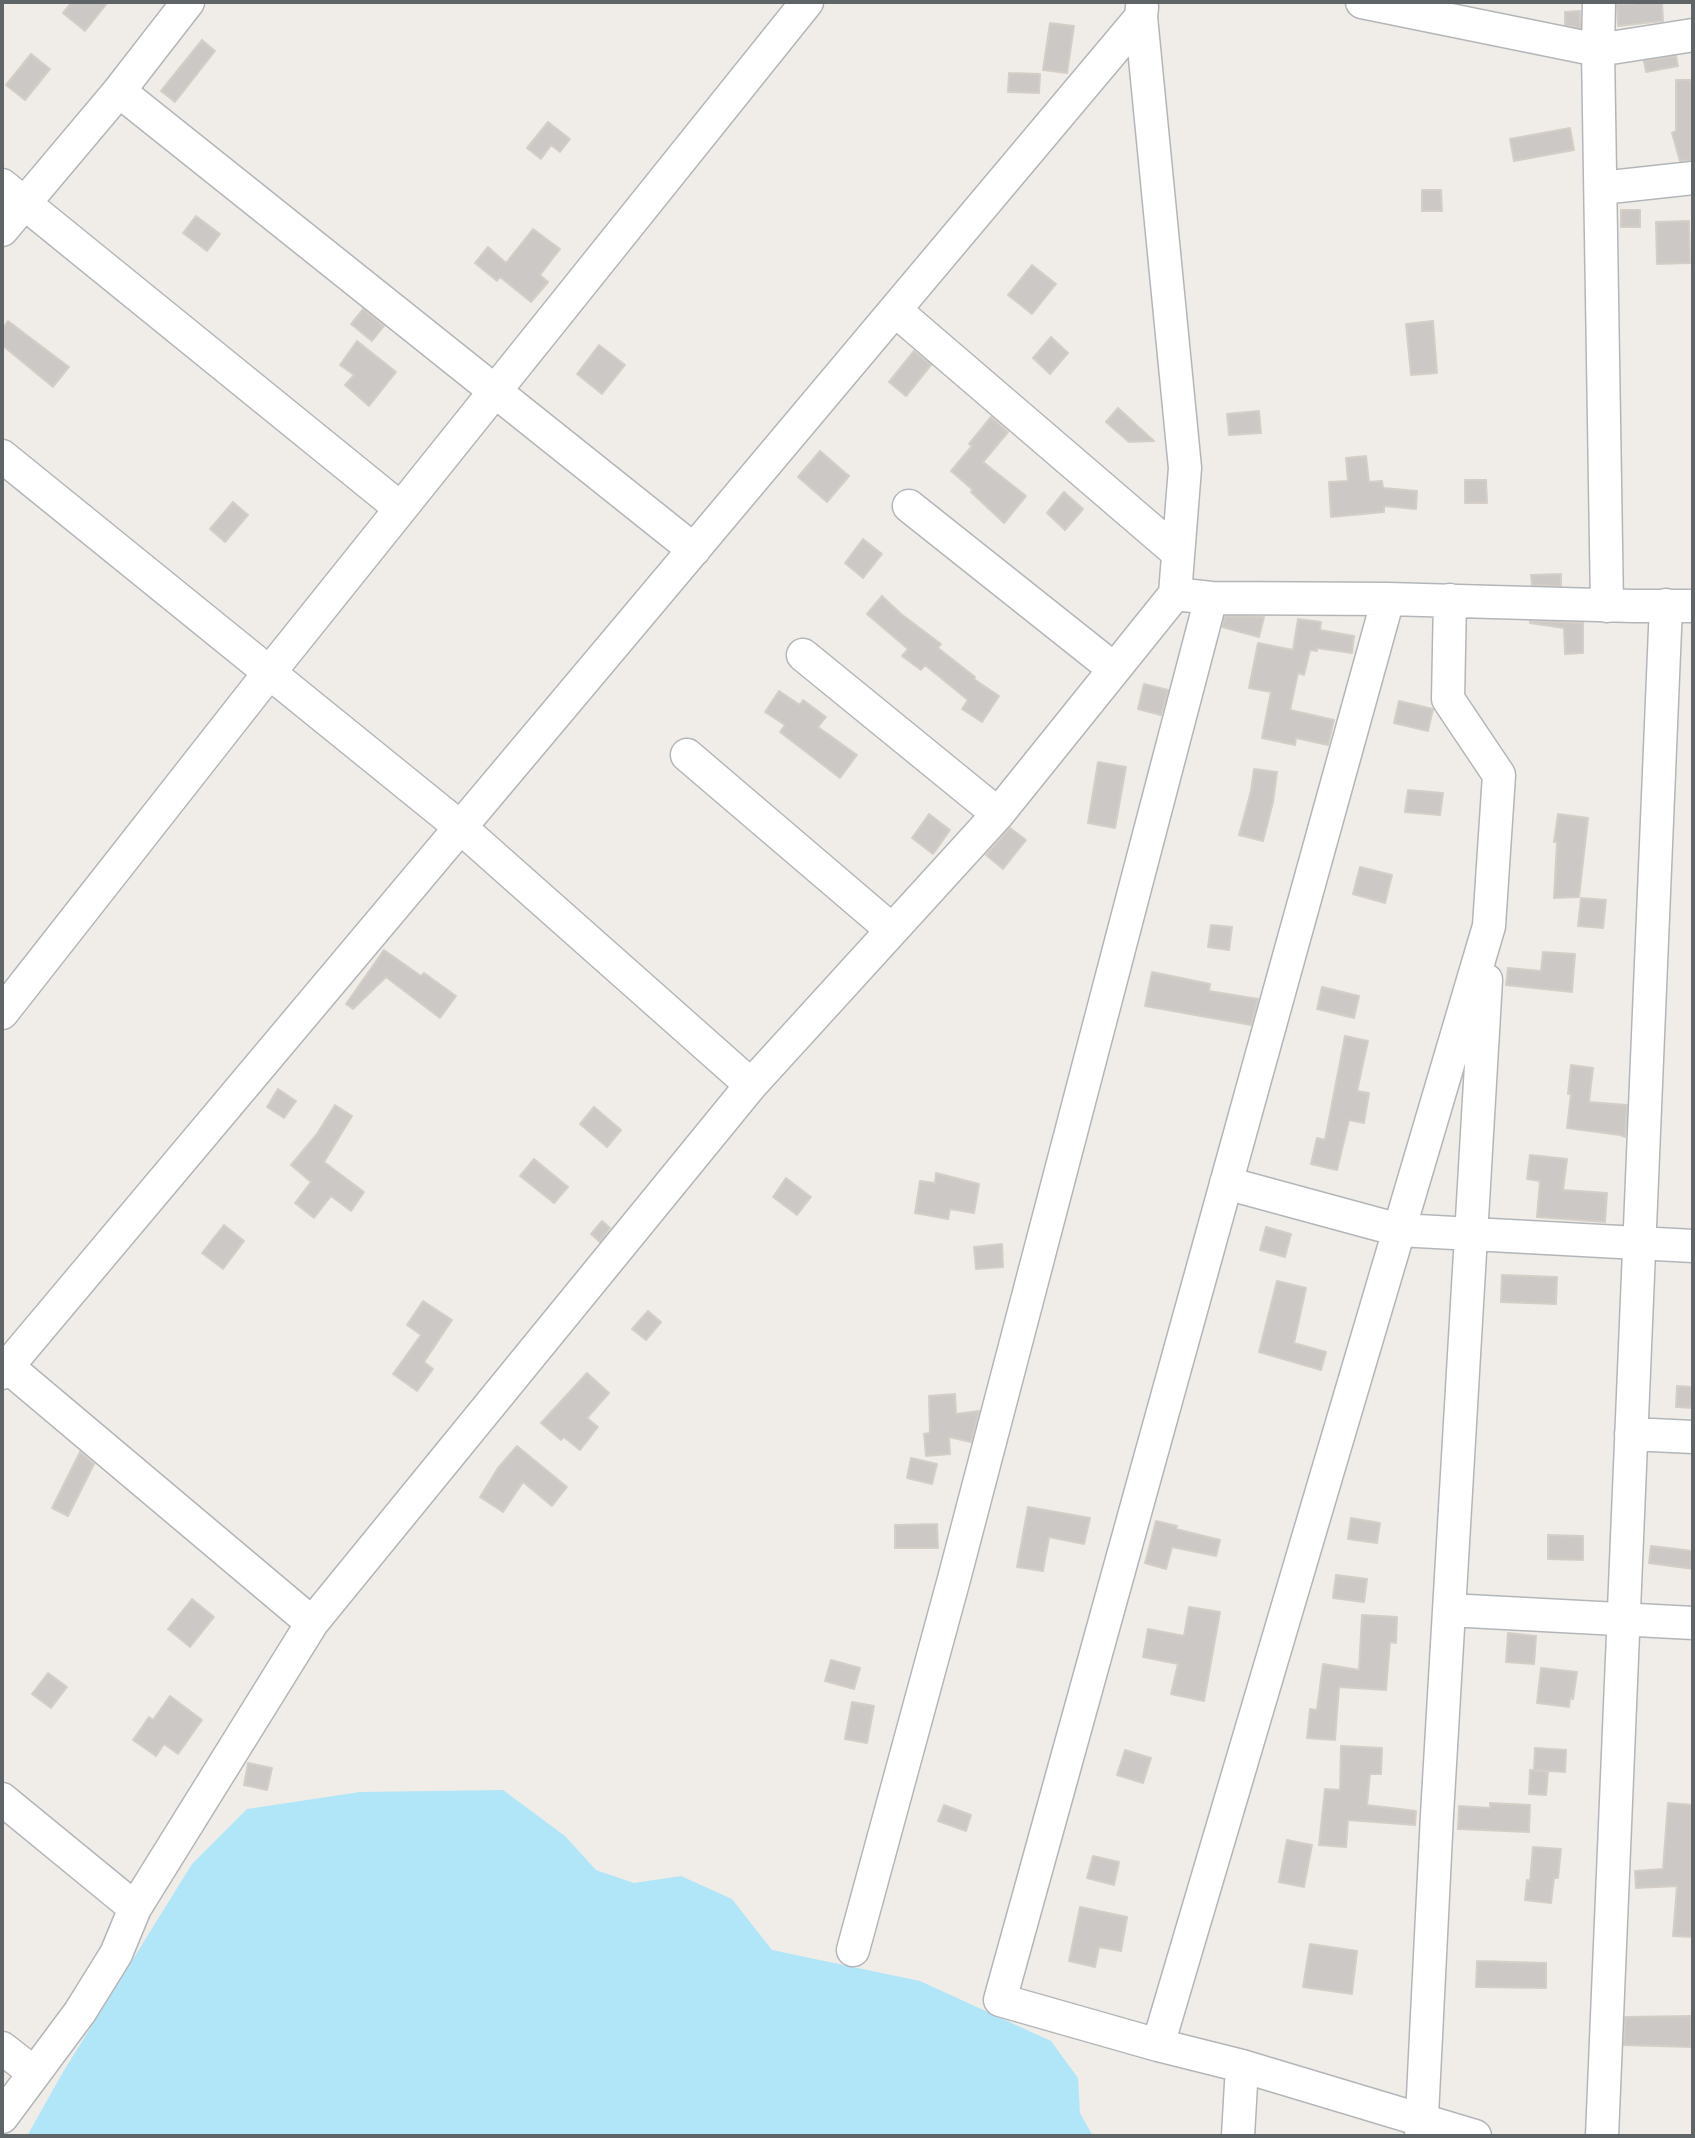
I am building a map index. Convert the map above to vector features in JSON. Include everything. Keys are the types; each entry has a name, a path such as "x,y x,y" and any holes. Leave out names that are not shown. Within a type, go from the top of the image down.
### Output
{"street":[{"path":"2,230 13,194 119,91 188,2"},
{"path":"2,1013 400,508 807,2"},
{"path":"1362,2 1598,50 1693,35"},
{"path":"1599,2 1607,606"},
{"path":"312,1623 4,1367 246,1084 896,310 1142,9"},
{"path":"2,2116 80,2012 116,1954 135,1908 312,1623 751,1085 998,814 1175,594 1185,468 1142,9"},
{"path":"119,91 694,550"},
{"path":"1601,188 1693,178"},
{"path":"13,194 400,508"},
{"path":"896,310 1178,553"},
{"path":"2,456 460,827 751,1085"},
{"path":"909,506 1114,669"},
{"path":"1175,594 1211,598 1679,606 1639,1243 1602,2136"},
{"path":"853,1950 954,1578 1211,598"},
{"path":"1388,599 1000,2000 1242,2066 1422,2129 1475,2136"},
{"path":"1422,2129 1449,1610 1499,775 1448,699 1450,600"},
{"path":"803,655 998,814"},
{"path":"687,755 892,930"},
{"path":"1158,2045 1489,926"},
{"path":"1226,1183 1399,1230 1693,1246"},
{"path":"1631,1434 1693,1437"},
{"path":"1449,1610 1693,1623"},
{"path":"2,1799 135,1908"},
{"path":"2,2048 33,2072"},
{"path":"1238,2136 1242,2066"}],"water":[{"path":"503,1790 565,1836 596,1870 634,1883 681,1876 732,1899 772,1950 920,1981 1051,2041 1078,2078 1080,2113 1093,2136 27,2136 63,2072 192,1864 247,1809 360,1792"}],"building":[{"path":"72,2 108,2 85,31 63,13"},
{"path":"1662,2 1663,21 1618,26 1617,4"},
{"path":"1580,11 1580,28 1565,25 1565,12"},
{"path":"1050,23 1074,26 1067,73 1043,70"},
{"path":"202,40 215,51 175,102 161,91"},
{"path":"31,54 50,69 25,100 6,85"},
{"path":"1676,56 1678,66 1646,72 1644,61"},
{"path":"1009,73 1040,74 1039,93 1008,92"},
{"path":"1676,80 1693,80 1693,160 1680,161 1672,133 1676,131"},
{"path":"548,122 570,139 560,152 551,145 541,159 527,148"},
{"path":"1570,128 1574,150 1514,161 1510,139"},
{"path":"1422,190 1441,190 1442,211 1422,211"},
{"path":"1621,210 1640,210 1640,227 1621,227"},
{"path":"196,216 220,234 207,251 183,233"},
{"path":"1689,221 1690,263 1657,264 1656,222"},
{"path":"533,229 560,249 540,275 548,282 531,302 500,277 497,281 475,263 488,247 506,263"},
{"path":"1032,265 1056,284 1032,314 1008,295"},
{"path":"363,309 384,326 372,341 351,324"},
{"path":"8,321 69,367 53,387 2,345 2,329"},
{"path":"1433,321 1437,373 1411,375 1406,324"},
{"path":"1051,337 1068,353 1050,374 1033,358"},
{"path":"357,341 396,372 369,406 345,385 354,375 340,365"},
{"path":"599,345 625,365 602,394 577,374"},
{"path":"914,351 931,365 906,396 889,382"},
{"path":"1118,408 1154,441 1129,442 1106,422"},
{"path":"1259,411 1261,433 1229,435 1227,414"},
{"path":"991,417 1008,432 983,462 1026,496 1004,523 951,471"},
{"path":"820,451 849,476 827,502 798,477"},
{"path":"1366,456 1369,482 1382,481 1383,488 1417,491 1416,509 1384,506 1384,512 1331,517 1329,482 1348,481 1346,458"},
{"path":"1465,480 1486,480 1487,503 1465,503"},
{"path":"1064,492 1083,509 1065,530 1047,513"},
{"path":"233,502 248,515 225,542 210,529"},
{"path":"863,539 882,554 863,578 845,563"},
{"path":"1561,574 1561,586 1532,585 1531,575"},
{"path":"882,596 941,644 938,648 975,677 974,679 999,696 982,722 962,709 968,700 925,665 921,670 902,656 908,649 867,614"},
{"path":"1225,616 1264,617 1259,637 1222,627"},
{"path":"1298,619 1321,622 1320,630 1354,636 1352,653 1317,648 1317,651 1310,650 1304,675 1298,673 1290,710 1334,720 1328,745 1296,738 1295,745 1262,738 1271,692 1249,688 1258,643 1293,650"},
{"path":"1530,621 1583,623 1583,653 1565,654 1564,628"},
{"path":"1144,684 1168,690 1161,715 1138,709"},
{"path":"779,691 800,705 803,700 826,717 818,727 857,755 840,778 780,732 785,725 765,712"},
{"path":"1399,701 1433,709 1428,731 1394,723"},
{"path":"1098,762 1126,767 1115,828 1088,823"},
{"path":"1254,769 1277,772 1263,841 1239,835"},
{"path":"1408,790 1443,793 1440,815 1405,812"},
{"path":"929,814 950,830 933,854 912,838"},
{"path":"1558,814 1588,818 1579,897 1554,898 1557,842 1554,842"},
{"path":"1010,828 1026,840 1003,869 986,855"},
{"path":"1360,867 1392,875 1385,903 1353,894"},
{"path":"1581,898 1606,900 1603,928 1578,926"},
{"path":"1211,925 1232,927 1229,950 1208,947"},
{"path":"384,950 421,976 424,973 456,996 440,1018 386,977 353,1009 346,1004"},
{"path":"1543,952 1575,954 1572,992 1506,985 1508,968 1541,971"},
{"path":"1152,972 1210,984 1209,991 1258,999 1251,1025 1145,1006"},
{"path":"1322,987 1359,996 1354,1018 1317,1009"},
{"path":"1345,1036 1368,1041 1357,1091 1369,1093 1364,1123 1349,1120 1337,1170 1311,1164 1317,1138 1325,1140"},
{"path":"1571,1065 1593,1068 1589,1102 1627,1105 1625,1137 1567,1128"},
{"path":"278,1089 296,1101 284,1118 267,1107"},
{"path":"335,1105 352,1116 324,1162 364,1192 351,1211 331,1196 314,1218 295,1203 311,1182 291,1165 317,1134"},
{"path":"594,1107 621,1130 607,1147 580,1124"},
{"path":"1530,1155 1567,1159 1563,1190 1607,1193 1605,1222 1537,1217 1540,1181 1527,1179"},
{"path":"534,1159 568,1187 554,1203 520,1176"},
{"path":"936,1173 979,1184 974,1213 950,1209 948,1219 915,1213 920,1181 935,1183"},
{"path":"786,1178 811,1197 797,1215 773,1197"},
{"path":"602,1221 610,1228 600,1242 591,1234"},
{"path":"224,1225 244,1241 223,1269 202,1253"},
{"path":"1266,1227 1291,1234 1285,1257 1260,1250"},
{"path":"1002,1244 1003,1267 976,1269 974,1247"},
{"path":"1502,1275 1557,1277 1556,1304 1501,1302"},
{"path":"1277,1281 1306,1288 1294,1343 1326,1352 1321,1370 1259,1352"},
{"path":"423,1301 452,1320 424,1362 433,1369 417,1391 393,1374 421,1335 407,1325"},
{"path":"648,1311 661,1322 646,1340 632,1329"},
{"path":"587,1373 609,1393 587,1418 598,1427 580,1450 564,1437 561,1440 541,1423"},
{"path":"1677,1386 1693,1387 1693,1408 1676,1407"},
{"path":"955,1394 956,1414 979,1411 971,1442 949,1437 950,1454 926,1456 924,1434 930,1433 929,1396"},
{"path":"517,1446 567,1487 552,1506 523,1482 503,1512 480,1497 498,1468"},
{"path":"80,1452 94,1464 68,1516 52,1508"},
{"path":"911,1458 937,1464 932,1484 907,1478"},
{"path":"1028,1507 1090,1518 1084,1544 1049,1537 1043,1571 1017,1567"},
{"path":"1351,1518 1380,1523 1377,1543 1348,1539"},
{"path":"1156,1521 1220,1540 1216,1556 1172,1547 1166,1569 1145,1563"},
{"path":"937,1524 938,1548 895,1548 895,1525"},
{"path":"1548,1535 1583,1536 1583,1560 1548,1559"},
{"path":"1651,1546 1693,1551 1693,1569 1649,1563"},
{"path":"1336,1575 1367,1579 1364,1602 1333,1598"},
{"path":"192,1599 214,1617 190,1647 168,1629"},
{"path":"1189,1607 1220,1612 1204,1701 1171,1694 1178,1664 1143,1657 1148,1629 1184,1636"},
{"path":"1362,1615 1397,1617 1396,1643 1390,1642 1386,1690 1339,1687 1335,1740 1307,1738 1310,1709 1317,1710 1323,1664 1359,1670"},
{"path":"1508,1633 1536,1636 1534,1664 1506,1662"},
{"path":"831,1660 860,1668 854,1689 825,1681"},
{"path":"1541,1668 1577,1672 1573,1699 1570,1698 1569,1707 1537,1703"},
{"path":"48,1673 67,1687 51,1708 32,1694"},
{"path":"170,1696 202,1720 178,1754 164,1744 156,1756 133,1740 149,1717 153,1720"},
{"path":"852,1702 874,1706 867,1743 845,1739"},
{"path":"1341,1746 1382,1748 1381,1774 1370,1774 1367,1805 1416,1811 1415,1825 1348,1820 1346,1847 1319,1845 1325,1789 1340,1790"},
{"path":"1535,1748 1566,1750 1565,1772 1534,1770"},
{"path":"1125,1750 1151,1758 1143,1783 1117,1775"},
{"path":"248,1763 272,1768 267,1790 244,1785"},
{"path":"1530,1770 1548,1772 1546,1795 1529,1794"},
{"path":"1490,1803 1530,1805 1529,1832 1458,1829 1459,1806 1490,1808"},
{"path":"1668,1803 1693,1805 1693,1937 1673,1936 1677,1886 1636,1888 1635,1871 1663,1869"},
{"path":"944,1805 971,1815 966,1831 938,1821"},
{"path":"1287,1840 1312,1845 1304,1887 1279,1882"},
{"path":"1533,1847 1561,1849 1558,1878 1554,1878 1551,1903 1525,1900 1527,1880 1530,1881"},
{"path":"1093,1856 1119,1862 1114,1885 1087,1878"},
{"path":"1080,1907 1127,1917 1121,1951 1099,1947 1095,1967 1069,1961"},
{"path":"1310,1944 1357,1951 1352,1994 1303,1987"},
{"path":"1477,1961 1546,1963 1546,1988 1476,1987"},
{"path":"1691,2016 1691,2047 1624,2045 1625,2017"}]}
